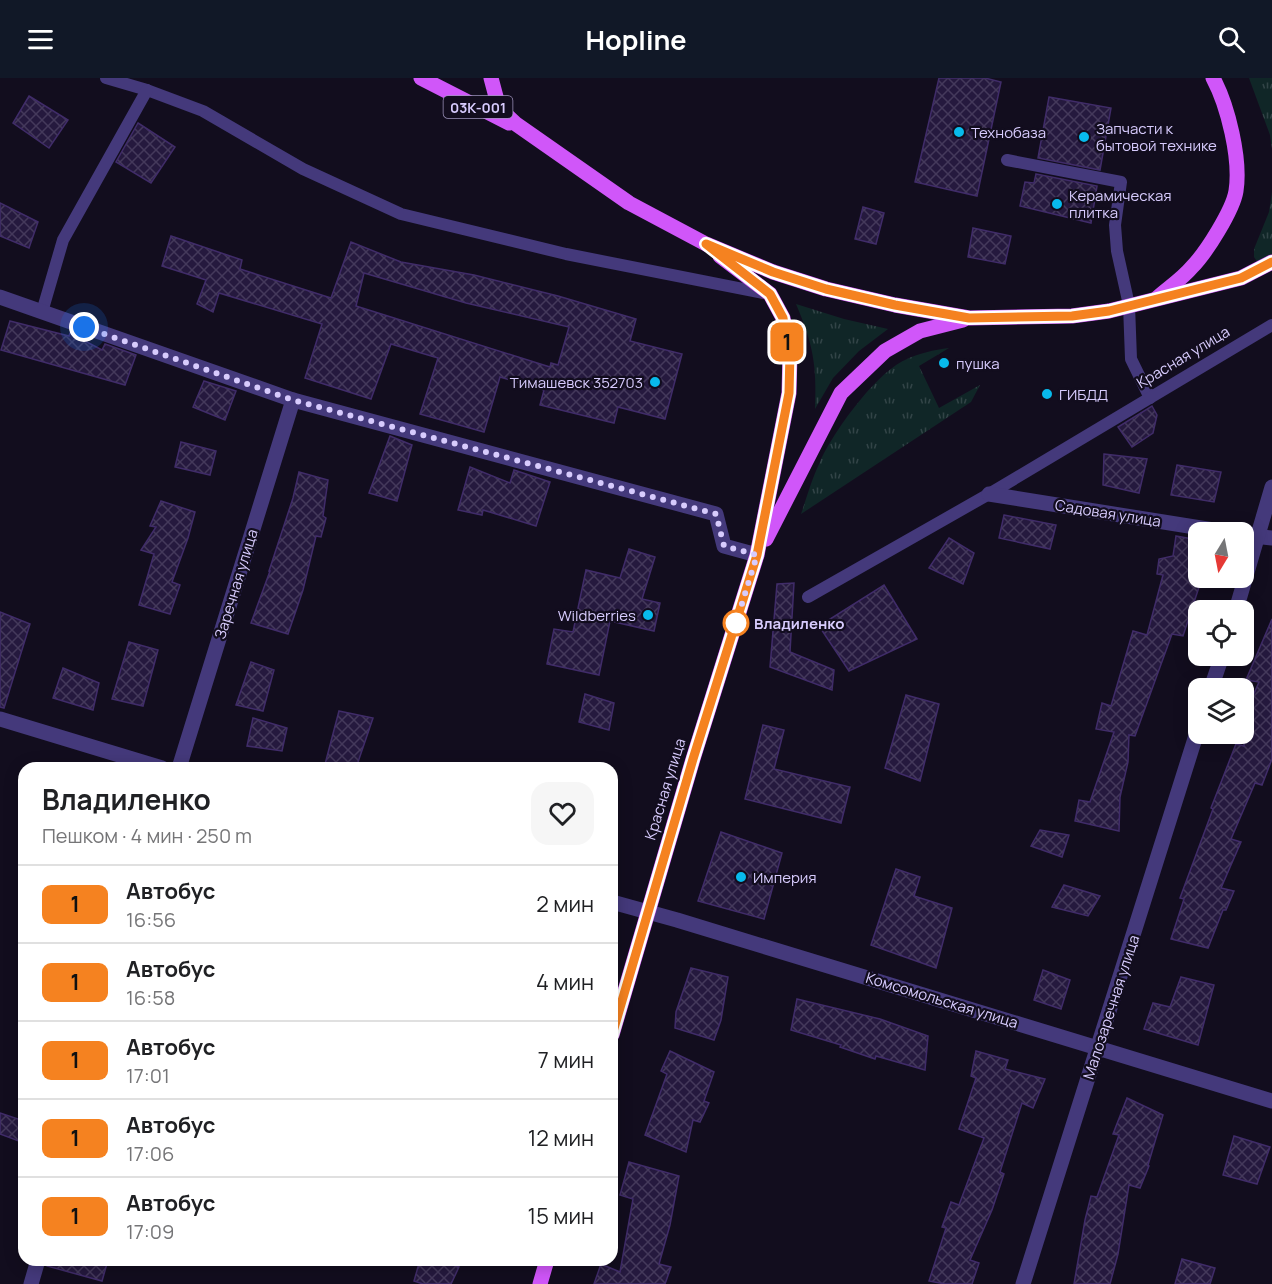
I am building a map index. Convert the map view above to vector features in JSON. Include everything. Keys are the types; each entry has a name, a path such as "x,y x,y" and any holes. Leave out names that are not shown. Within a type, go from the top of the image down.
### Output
{"main road":[{"name":"03К-001","path":"420,78 534,137 629,203 706,244 773,272 826,289 895,305 969,318 1072,316 1109,311 1241,278 1272,262"},
{"path":"491,78 499,108 534,137"},
{"path":"1155,300 1192,268 1215,238 1236,192 1235,152 1220,92 1214,78"},
{"path":"706,244 770,294 783,318 790,353 789,393 757,555"},
{"path":"757,555 841,393 885,351 920,331 969,318"},
{"name":"Красная улица","path":"618,1014 693,759 757,555"},
{"path":"540,1284 545,1266"}],"street":[{"path":"0,297 293,400 716,514 724,546 757,555"},
{"name":"Заречная улица","path":"181,762 293,400"},
{"path":"1239,600 1272,487"},
{"name":"Садовая улица","path":"988,494 1188,526"},
{"path":"0,719 142,762"},
{"name":"Малозаречная улица","path":"1023,1284 1193,744"},
{"name":"Комсомольская улица","path":"618,904 1272,1101"},
{"path":"31,1284 36,1266"}],"lane":[{"path":"106,78 147,90 203,111 303,169 401,214 566,254 770,294"},
{"path":"42,312 63,240 147,90"},
{"path":"1007,160 1122,182 1115,225 1117,251 1129,305 1131,359 1150,398"},
{"name":"Красная улица","path":"808,597 988,494 1272,325"}],"green space":[{"path":"1249,78 1272,78 1272,149 1270,135"},
{"path":"1272,192 1272,255 1258,263 1254,257 1254,249 1269,212"},
{"path":"796,304 844,319 888,329 859,351 833,378 815,409 813,355"},
{"path":"949,348 919,366 939,408 980,385 971,402 801,514 814,474 826,450 845,420 869,390 881,377 905,360 927,352"}],"building":[{"name":"Технобаза","path":"939,78 985,78 1001,82 977,196 915,182"},
{"path":"29,96 68,120 49,148 13,123"},
{"path":"1049,97 1111,108 1100,170 1038,158"},
{"path":"138,123 175,147 151,183 116,162"},
{"name":"Керамическая плитка","path":"1036,174 1097,186 1091,223 1020,206 1025,182 1034,183"},
{"path":"0,203 38,222 29,248 0,236"},
{"path":"863,207 884,213 876,244 855,239"},
{"path":"973,228 1011,236 1005,264 968,257"},
{"path":"171,236 242,260 240,269 331,298 351,242 401,262 474,275 636,319 630,341 682,354 665,419 618,407 614,423 540,405 544,390 500,377 484,432 420,414 438,358 391,344 371,399 305,378 322,324 219,293 213,312 197,304 206,280 162,266","holes":["364,273 466,303 569,327 558,365 551,363 550,367 356,306"]},
{"path":"10,321 69,336 70,333 102,350 105,344 136,355 125,385 1,350"},
{"path":"204,381 236,391 225,420 193,407"},
{"path":"1152,406 1157,415 1153,433 1132,447 1118,427"},
{"path":"390,436 412,445 397,501 369,493"},
{"path":"181,442 216,451 210,475 175,467"},
{"path":"1104,454 1147,459 1139,493 1103,485"},
{"path":"1177,465 1221,472 1214,502 1171,495"},
{"path":"470,467 510,483 514,470 550,482 536,526 483,510 482,515 458,510"},
{"path":"299,472 328,480 323,516 326,518 321,537 316,536 303,590 288,634 251,623 270,571"},
{"path":"161,501 195,512 172,582 180,585 170,614 139,605 154,554 141,550 156,527 150,526"},
{"path":"1004,515 1056,525 1050,549 999,538"},
{"path":"1176,536 1188,538 1188,588 1199,588 1195,600 1188,600 1188,621 1183,636 1172,634 1135,736 1129,735 1128,762 1120,797 1119,831 1075,821 1079,800 1090,802 1114,732 1096,729 1102,703 1111,706 1133,631 1147,635 1163,575 1157,574 1159,559 1173,556"},
{"path":"949,538 974,553 963,584 929,568"},
{"path":"629,549 655,557 642,599 660,603 654,631 610,621 599,675 547,664 554,629 573,632 586,570 620,578"},
{"path":"794,583 790,652 834,670 832,690 770,667 777,584"},
{"path":"884,585 917,639 849,671 819,626"},
{"path":"0,612 30,624 4,708 0,707"},
{"path":"1272,619 1272,759 1262,785 1255,783 1231,839 1241,842 1221,888 1234,891 1226,910 1223,910 1208,948 1171,939 1184,899 1180,898 1236,744 1244,746 1244,744 1254,744 1254,693 1259,682 1254,681 1254,678 1247,678 1254,666"},
{"path":"129,642 158,650 143,706 112,699"},
{"path":"251,662 274,670 263,711 236,705"},
{"path":"63,668 99,683 93,710 53,698"},
{"path":"585,694 614,703 609,730 579,722"},
{"path":"906,695 939,704 920,781 885,768"},
{"path":"339,711 373,718 358,762 326,762"},
{"path":"253,718 287,728 282,751 247,746"},
{"path":"763,725 784,730 774,769 850,787 841,823 745,799"},
{"path":"1040,830 1069,835 1062,857 1031,846"},
{"name":"Империя","path":"721,832 782,853 764,919 698,901"},
{"path":"896,869 920,877 914,896 952,908 936,968 871,945"},
{"path":"1064,885 1100,896 1088,916 1052,907"},
{"path":"691,968 728,977 721,1020 714,1040 675,1028 676,1012"},
{"path":"1043,970 1070,980 1061,1009 1034,1000"},
{"path":"1181,977 1214,985 1198,1045 1144,1029 1153,1003 1170,1007"},
{"path":"797,999 880,1019 928,1036 925,1070 876,1056 875,1059 840,1047 841,1045 791,1030"},
{"path":"670,1051 714,1072 704,1101 709,1103 700,1122 693,1120 686,1152 645,1135 667,1074 661,1071"},
{"path":"976,1051 1008,1060 1005,1069 1045,1079 1033,1108 1022,1103 1000,1172 1004,1174 992,1210 970,1260 979,1263 972,1284 945,1284 929,1281 946,1228 942,1227 951,1202 959,1205 984,1138 959,1129 976,1078 971,1076"},
{"path":"1127,1098 1163,1115 1149,1166 1140,1188 1129,1185 1118,1254 1110,1284 1074,1284 1091,1196 1097,1197 1119,1135 1113,1134"},
{"path":"0,1113 18,1119 18,1141 0,1134"},
{"path":"1234,1136 1270,1147 1257,1184 1223,1175"},
{"path":"629,1162 679,1176 670,1225 659,1264 671,1267 665,1284 594,1284 600,1266 620,1272 633,1199 620,1195"},
{"path":"1182,1259 1215,1268 1210,1284 1175,1284"},
{"path":"47,1266 106,1266 102,1281"},
{"path":"418,1266 459,1267 451,1284 423,1284 414,1281"}],"bus line":[{"name":"1","path":"618,1015 693,759 757,555 789,393 790,353 783,318 770,294 706,244 773,272 826,289 895,305 969,318 1072,316 1109,311 1241,278 1272,262"}],"place":[{"name":"Технобаза","path":"959,132"},
{"name":"Запчасти к бытовой технике","path":"1084,137"},
{"name":"Керамическая плитка","path":"1057,204"},
{"name":"пушка","path":"944,363"},
{"name":"Тимашевск 352703","path":"655,382"},
{"name":"ГИБДД","path":"1047,394"},
{"name":"Wildberries","path":"648,615"},
{"name":"Владиленко","path":"736,623"},
{"name":"Империя","path":"741,877"}],"route":[{"path":"84,327 293,400 716,514 724,546 757,555 736,623"}]}
